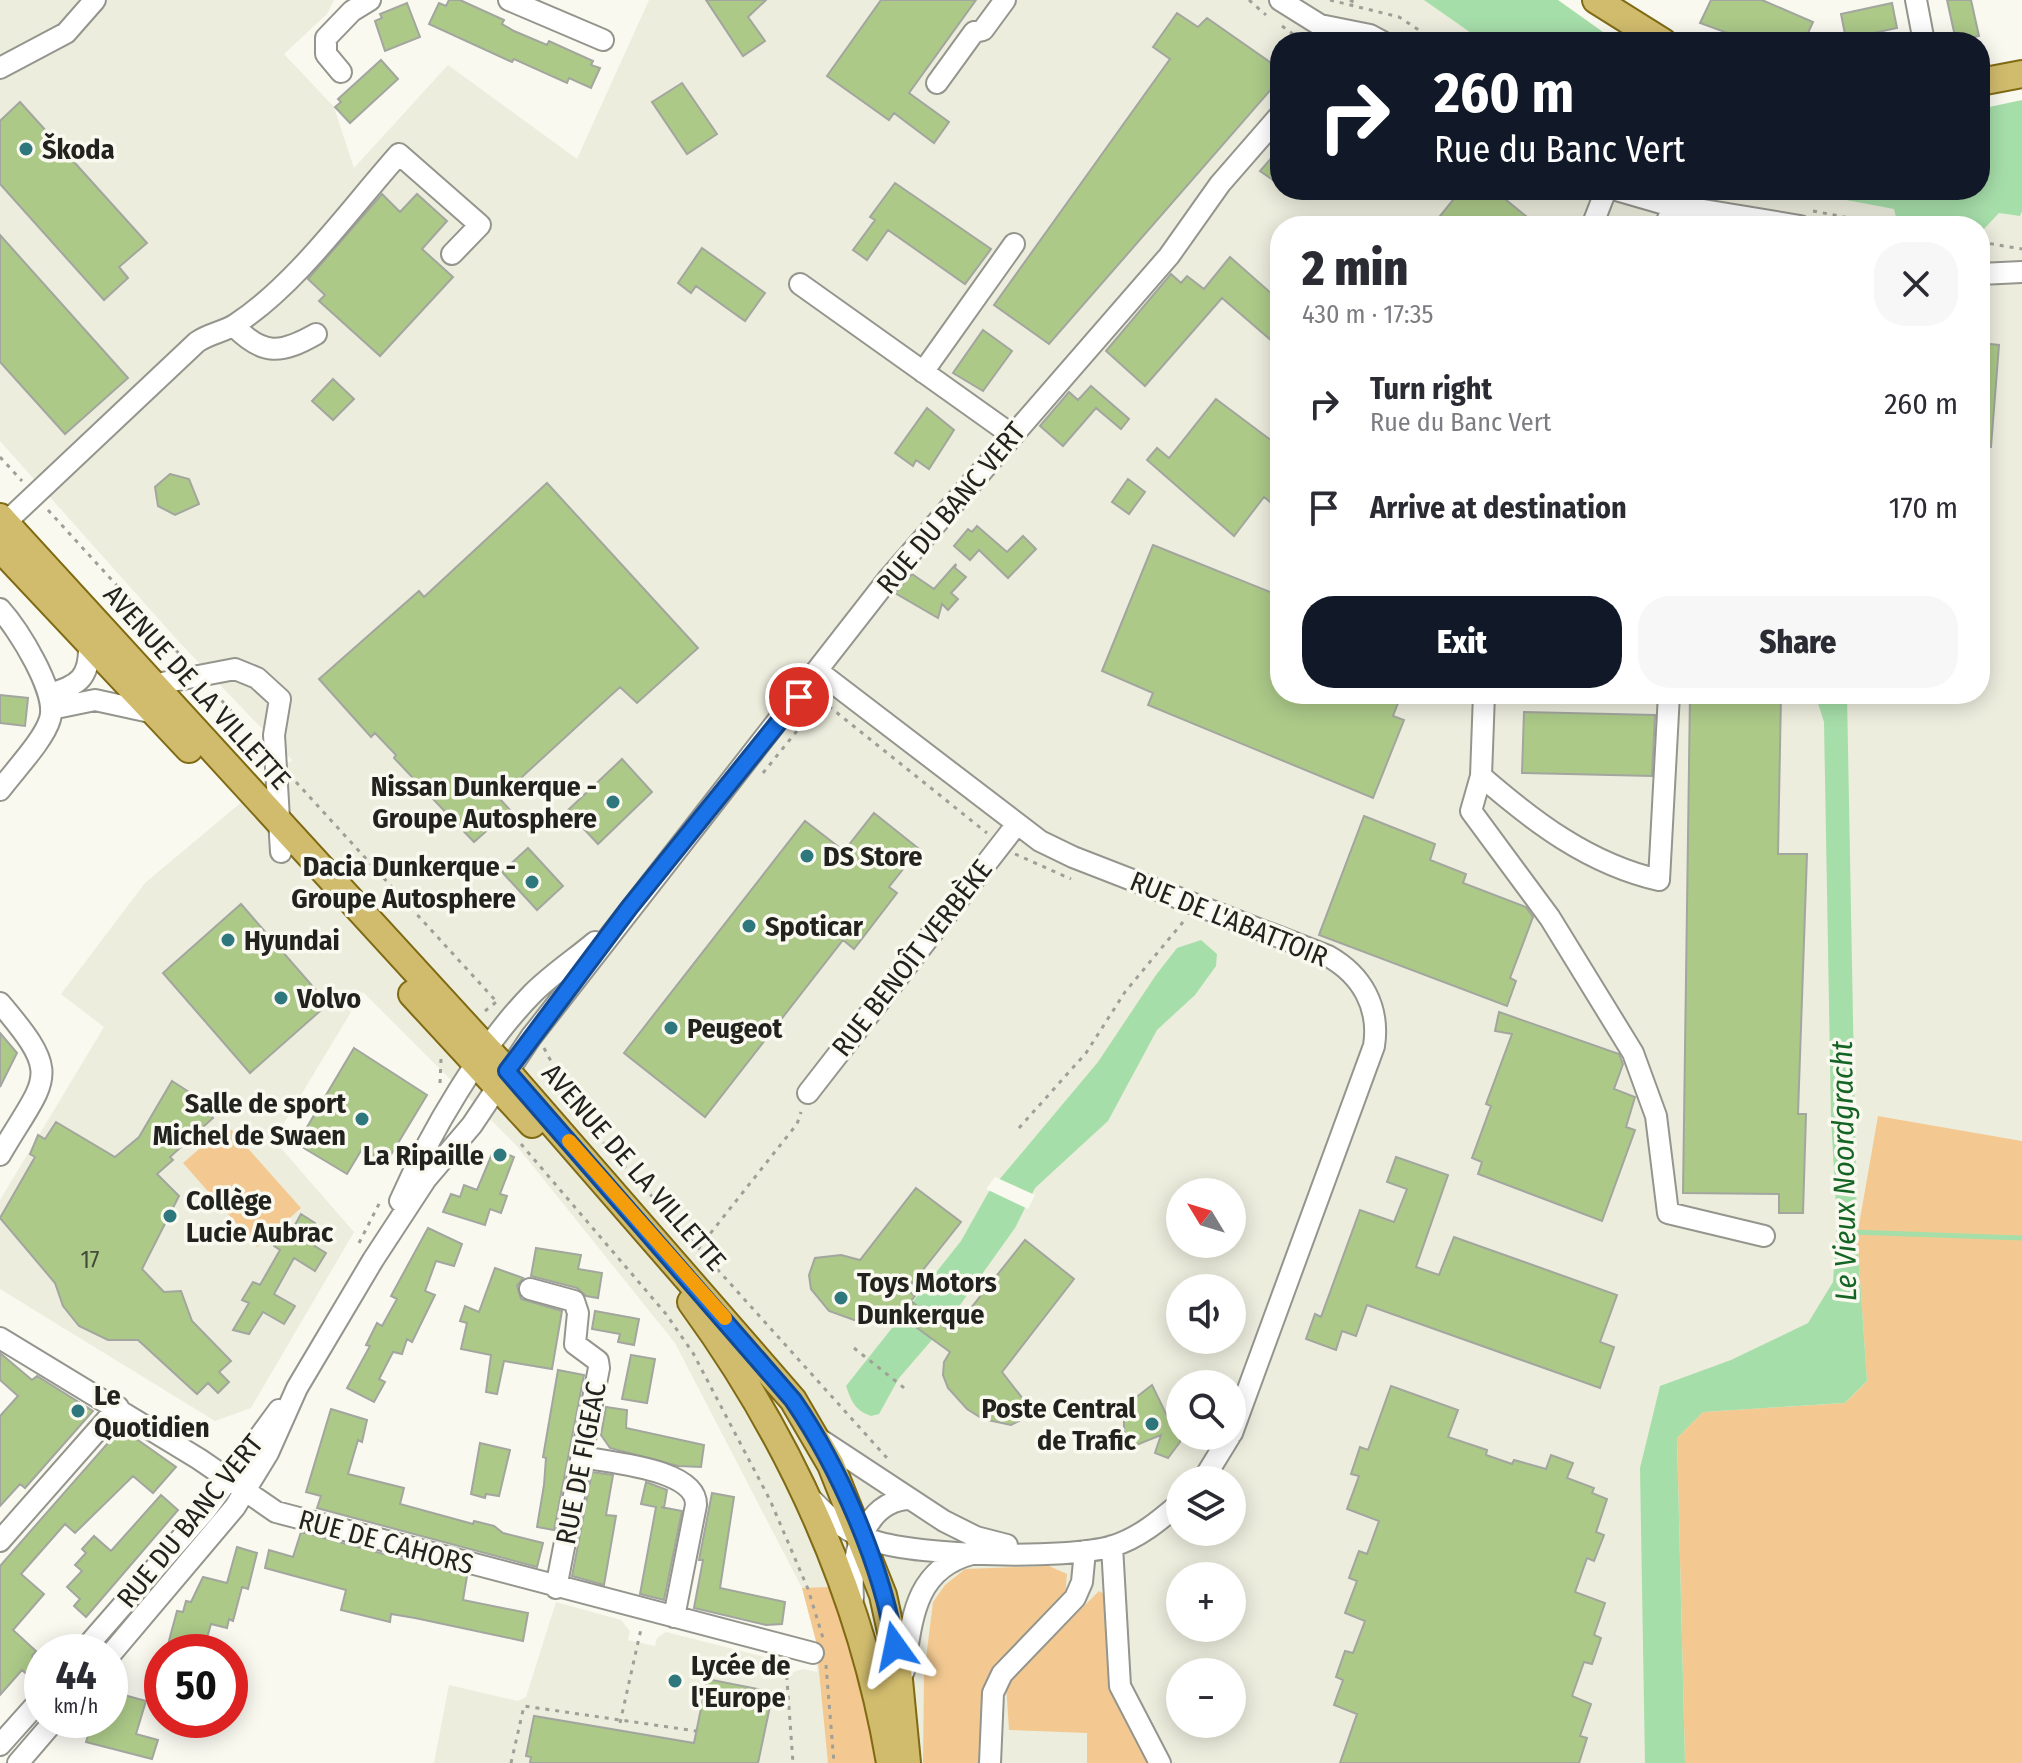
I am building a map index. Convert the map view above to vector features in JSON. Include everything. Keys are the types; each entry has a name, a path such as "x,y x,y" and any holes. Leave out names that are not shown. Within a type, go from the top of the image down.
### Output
{"main road":[{"path":"1596,0 1647,32"},
{"path":"1990,80 2022,74"},
{"name":"AVENUE DE LA VILLETTE","path":"2,529 89,645 140,687 150,712 491,1069 769,1368 816,1436 862,1537 890,1618 901,1689 907,1763"},
{"name":"AVENUE DE LA VILLETTE","path":"2,529 140,687 279,824 683,1292 752,1392 805,1492 855,1620 872,1676 890,1763"}],"street":[{"path":"0,68 66,33 95,0"},
{"path":"341,72 326,54 326,38 352,11 370,0"},
{"path":"509,0 603,40"},
{"path":"937,83 974,32 983,30 1005,0"},
{"path":"1280,0 1335,32"},
{"path":"1916,0 1922,32"},
{"name":"RUE DU BANC VERT","path":"373,1260 412,1174 491,1069 629,908 819,672 889,578 1169,256 1220,184 1270,126"},
{"path":"2,529 197,342 212,331 234,326 291,277 399,154 480,225 452,254"},
{"path":"1655,200 1740,216"},
{"path":"1669,216 1674,205"},
{"path":"923,372 1014,244"},
{"path":"1990,274 2022,272"},
{"path":"800,284 1012,435"},
{"path":"234,326 249,342 270,350 295,346 316,334"},
{"path":"0,609 19,634 50,702 48,724 0,790"},
{"path":"50,702 82,680 89,664 89,645"},
{"path":"140,687 197,674 242,670 257,678 280,699 274,727 281,852"},
{"name":"RUE DE L'ABATTOIR","path":"819,672 1017,824 1061,852 1328,956 1346,966 1364,987 1376,1026 1367,1066 1246,1393"},
{"path":"50,702 95,700 150,712"},
{"path":"1484,704 1481,776 1471,811 1550,918 1633,1053 1656,1116 1668,1213 1764,1236"},
{"path":"1481,776 1550,833 1627,873 1659,880 1668,704"},
{"name":"RUE BENOÎT VERBÈKE","path":"808,1093 1017,824"},
{"name":"RUE DU BANC VERT","path":"98,1634 200,1518 268,1453 297,1388 405,1212 430,1162 491,1069 512,1039 596,941 629,908"},
{"path":"0,1003 34,1043 42,1061 38,1090 8,1124 0,1155"},
{"name":"RUE DE FIGEAC","path":"530,1289 574,1301 578,1313 575,1344 599,1363 556,1588"},
{"name":"RUE DE CAHORS","path":"0,1338 118,1407 283,1515 785,1646 821,1651"},
{"path":"0,1541 118,1407"},
{"path":"816,1436 910,1499 976,1537 1047,1552"},
{"path":"582,1457 672,1477 689,1485 694,1492 696,1505 674,1617"},
{"name":"RUE DU BANC VERT","path":"128,1634 226,1519 237,1485"},
{"path":"805,1492 838,1525 862,1537 893,1546 980,1552 1085,1551 1112,1546 1143,1532 1166,1514"},
{"path":"855,1620 852,1576 862,1537 885,1504 910,1499"},
{"path":"1112,1546 1120,1686 1160,1763"},
{"path":"990,1763 995,1686 1002,1674 1075,1598 1082,1582 1085,1551"},
{"path":"901,1689 913,1614 920,1592 945,1564 980,1552"},
{"path":"0,1745 24,1718"},
{"path":"3,1763 24,1719"},
{"path":"18,1763 40,1738"}],"path":[{"path":"1330,0 1399,17 1422,32"},
{"path":"1350,0 1361,8"},
{"path":"1990,244 2022,249"},
{"path":"0,457 496,1001"},
{"path":"1019,1128 1086,1053 1125,992 1184,921 1191,902"},
{"path":"544,1048 554,1067 550,1083 892,1464"},
{"path":"440,1094 441,1057"},
{"path":"698,1249 797,1124 808,1093"},
{"path":"514,1137 666,1314 693,1353 770,1500 808,1589 821,1651 834,1763"},
{"path":"358,1245 386,1191"},
{"path":"854,1348 908,1391"},
{"path":"620,1723 646,1610"},
{"path":"785,1646 793,1763"},
{"path":"511,1763 524,1706 620,1723 696,1731"}],"shaded area":[{"path":"0,0 334,0 327,14 284,54 334,107 354,168 448,65 577,159 649,0 1454,0 1497,32 1270,32 1270,200 1990,200 1990,185 2022,168 2022,1141 1878,1116 1867,1381 1677,1438 1685,1763 434,1763 449,1685 518,1701 526,1697 556,1602 621,1620 630,1631 628,1640 655,1646 657,1638 666,1632 773,1659 779,1676 803,1669 817,1672 816,1641 802,1588 675,1343 516,1145 363,992 274,1140 354,1232 251,1408 215,1421 0,1289 0,1200 104,1027 61,994 145,883 292,760 180,643 0,441"},
{"path":"1878,1116 2022,1141 2022,1763 1685,1763 1677,1438 1703,1412 1845,1403 1867,1381 1857,1236"},
{"path":"227,1125 301,1208 257,1247 183,1163"},
{"path":"1049,1566 1067,1574 1065,1596 991,1673 980,1763 923,1763 924,1675 933,1602 945,1585 965,1569"},
{"path":"831,1587 871,1726 876,1763 828,1763 816,1641 802,1588"},
{"path":"1099,1591 1106,1595 1110,1686 1149,1763 1087,1763 1087,1733 1009,1730 1006,1684"}],"water":[{"path":"1424,0 1558,0 1603,32 1470,32"},
{"path":"2022,100 2020,216 1999,213 1990,222 1990,216 1896,216 1894,209 1846,200 1990,200 1990,107"},
{"name":"Le Vieux Noordgracht","path":"1818,704 1847,704 1857,1236 1867,1381 1845,1403 1703,1412 1677,1438 1685,1763 1645,1763 1640,1468 1660,1386 1731,1360 1808,1323 1833,1282 1837,1222 1831,1118 1824,722"},
{"path":"1201,940 1217,954 1216,966 1195,995 1157,1030 1108,1121 1035,1188 1015,1228 950,1319 899,1378 879,1414 871,1416 861,1411 852,1401 846,1386 961,1241 988,1193 1098,1062 1177,948"}],"pier":[{"path":"995,1177 1035,1195 1028,1209 986,1189"}],"building":[{"path":"449,0 460,0 504,20 502,24 514,31 547,45 549,41 593,61 591,65 600,68 591,88 569,78 567,83 514,59 512,62 429,24 439,3 446,6"},
{"path":"706,0 766,0 748,17 765,41 743,56"},
{"path":"881,0 976,0 909,93 949,122 934,143 894,113 889,120 827,76"},
{"path":"1711,0 1762,0 1813,22 1808,32 1725,32 1700,23"},
{"path":"1947,0 1971,0 1978,32 1954,32"},
{"path":"407,3 420,37 385,51 375,21 382,18 380,14"},
{"path":"1892,3 1897,28 1878,32 1845,32 1841,14"},
{"path":"1177,13 1198,27 1207,18 1270,62 1270,90 1049,344 994,305 1170,59 1153,47"},
{"path":"381,60 398,79 350,123 335,107 341,102 338,99"},
{"path":"682,83 717,134 687,154 652,102"},
{"path":"20,102 147,243 119,267 128,278 104,300 0,184 0,121"},
{"path":"1270,160 1270,178 1260,171"},
{"path":"895,183 991,249 965,284 888,230 867,260 853,250 875,220 870,217"},
{"path":"382,194 400,212 417,194 447,221 422,249 453,277 380,356 319,301 325,295 308,279"},
{"path":"1453,200 1506,200 1526,216 1440,216"},
{"path":"0,235 128,378 65,434 0,362"},
{"path":"702,248 765,293 745,321 696,286 691,293 678,283"},
{"path":"1230,257 1270,292 1270,339 1222,298 1145,386 1106,351 1171,274 1181,283 1187,276 1204,289"},
{"path":"983,330 1012,351 983,391 953,373"},
{"path":"1990,344 1999,345 1990,447"},
{"path":"333,379 354,399 333,420 312,401"},
{"path":"1091,386 1129,419 1121,429 1096,408 1063,446 1040,426 1069,392 1078,400"},
{"path":"1216,399 1270,440 1270,502 1264,497 1234,536 1147,460 1157,448 1169,458"},
{"path":"927,408 954,430 929,469 916,460 913,466 895,453"},
{"path":"170,474 189,479 199,504 175,515 158,506 155,487"},
{"path":"1128,479 1145,492 1129,514 1112,502"},
{"path":"547,483 698,648 637,703 620,687 499,798 510,810 474,842 394,758 396,755 375,733 371,737 319,679 419,591 424,597"},
{"path":"977,526 1007,552 1023,536 1036,549 1008,578 979,550 970,560 954,546 968,529 972,532"},
{"path":"1153,545 1270,592 1270,704 1398,704 1393,716 1404,720 1373,798 1148,705 1153,693 1102,671"},
{"path":"956,564 955,568 966,577 951,593 958,599 948,610 942,604 938,618 895,593 912,574 934,589"},
{"path":"0,695 28,698 25,726 0,723"},
{"path":"1690,704 1781,704 1778,854 1807,854 1798,1114 1806,1114 1803,1213 1779,1213 1779,1194 1683,1193"},
{"path":"1524,712 1655,715 1652,776 1522,773"},
{"path":"622,759 652,792 598,844 567,811"},
{"path":"874,813 919,849 889,887 897,893 854,949 843,940 705,1117 624,1053 805,821 844,851"},
{"path":"1364,816 1435,844 1430,860 1466,874 1463,883 1526,907 1533,917 1510,978 1516,981 1507,1006 1319,935"},
{"path":"528,848 563,886 537,910 502,872"},
{"path":"241,904 328,1004 250,1073 163,973"},
{"path":"1499,1012 1619,1054 1623,1064 1614,1089 1635,1097 1626,1127 1635,1130 1602,1221 1478,1174 1482,1162 1472,1158 1491,1106 1486,1104 1512,1034 1495,1031"},
{"path":"0,1033 17,1053 0,1087"},
{"name":"Salle de sport Michel de Swaen","path":"354,1048 427,1095 386,1163 362,1149 347,1174 297,1144"},
{"path":"172,1081 189,1092 213,1118 170,1157 173,1160 157,1174 179,1196 142,1269 164,1292 181,1291 192,1321 231,1361 219,1372 229,1382 218,1393 208,1383 197,1394 138,1340 108,1340 79,1326 63,1306 55,1283 0,1218 35,1157 30,1154 38,1135 45,1139 56,1122 115,1157 139,1137"},
{"path":"494,1149 514,1157 500,1194 507,1196 501,1213 490,1209 485,1225 443,1212 451,1194 460,1197 464,1185 477,1190"},
{"path":"1396,1157 1448,1175 1416,1267 1439,1275 1454,1237 1617,1295 1600,1342 1614,1347 1600,1388 1367,1305 1356,1336 1342,1331 1336,1350 1306,1339 1315,1314 1321,1317 1360,1210 1394,1222 1407,1189 1387,1182"},
{"path":"916,1188 961,1222 907,1290 915,1296 911,1301 948,1330 952,1325 955,1328 1025,1240 1074,1279 1002,1372 1030,1408 1024,1409 1019,1421 1011,1425 983,1419 967,1409 948,1388 943,1375 944,1362 950,1352 887,1306 874,1318 854,1320 829,1311 811,1289 809,1275 815,1258 841,1255 860,1260"},
{"path":"301,1214 315,1223 305,1240 326,1253 315,1271 294,1258 274,1294 295,1306 284,1324 263,1312 249,1334 233,1330 249,1303 242,1300 253,1282 260,1285 280,1250 274,1246 285,1228 291,1232"},
{"path":"428,1228 462,1244 454,1266 436,1261 425,1291 435,1295 412,1342 407,1339 402,1354 393,1352 379,1379 385,1382 374,1402 347,1388 370,1346 366,1345 377,1323 382,1326 397,1299 391,1296"},
{"path":"536,1248 581,1255 578,1269 602,1273 598,1298 586,1296 577,1288 531,1276"},
{"path":"495,1268 523,1278 517,1286 521,1299 562,1311 552,1369 504,1361 497,1394 486,1392 491,1355 461,1349 467,1323 460,1321 465,1306 479,1312"},
{"path":"595,1311 639,1319 634,1345 618,1342 620,1334 592,1329"},
{"path":"0,1353 32,1380 37,1376 93,1411 25,1488 20,1484 0,1506 0,1416 18,1396 0,1380"},
{"path":"631,1355 655,1359 647,1403 622,1399"},
{"path":"558,1370 584,1375 554,1530 537,1527 544,1485 546,1458 543,1457"},
{"name":"Poste Central de Trafic","path":"1152,1385 1166,1414 1166,1450 1174,1450 1168,1458 1155,1453 1161,1435 1129,1448 1124,1437 1124,1420 1130,1402"},
{"path":"1391,1386 1458,1410 1448,1437 1487,1450 1486,1455 1512,1464 1514,1460 1546,1469 1551,1455 1573,1463 1567,1478 1594,1488 1592,1493 1607,1499 1596,1532 1604,1535 1594,1561 1587,1558 1575,1592 1605,1603 1594,1635 1601,1638 1592,1664 1584,1662 1572,1696 1591,1704 1580,1736 1587,1738 1579,1763 1340,1763 1357,1714 1334,1705 1343,1680 1336,1677 1345,1651 1353,1653 1365,1621 1345,1613 1357,1581 1349,1578 1359,1551 1367,1554 1379,1521 1347,1509 1359,1476 1351,1474 1360,1447 1368,1450"},
{"path":"606,1407 627,1410 626,1428 704,1445 701,1467 678,1466 610,1448 601,1435"},
{"path":"331,1409 367,1420 362,1442 358,1440 348,1474 404,1488 400,1504 473,1524 474,1521 494,1526 503,1533 543,1543 537,1567 317,1508 321,1496 306,1492"},
{"path":"121,1428 176,1467 153,1493 133,1476 75,1533 65,1524 21,1574 44,1594 13,1630 24,1640 24,1672 22,1670 0,1695 0,1566"},
{"path":"480,1443 510,1450 499,1496 486,1494 485,1498 471,1494"},
{"path":"592,1472 613,1475 606,1515 616,1516 604,1585 572,1576"},
{"path":"646,1482 667,1490 664,1508 682,1511 664,1600 640,1594 656,1507 641,1504"},
{"path":"712,1493 734,1497 720,1588 785,1602 782,1624 766,1625 694,1608 703,1560 699,1560"},
{"path":"161,1495 178,1510 86,1617 74,1606 80,1599 67,1587 82,1571 75,1565 86,1553 82,1549 94,1536 111,1551"},
{"path":"301,1532 467,1576 463,1600 528,1613 523,1641 415,1618 391,1614 390,1622 341,1610 346,1590 265,1568 269,1550 293,1557"},
{"path":"237,1547 257,1553 248,1589 242,1587 233,1621 229,1619 227,1628 211,1624 208,1634 171,1634 177,1611 183,1612 186,1601 191,1602 203,1577 227,1583"},
{"path":"707,1679 773,1692 758,1763 530,1763 531,1757 526,1756 534,1716 694,1743"},
{"path":"128,1696 144,1700 136,1734 158,1740 152,1759 86,1742 87,1738 128,1738"}],"waterway":[{"name":"Le Vieux Noordgracht","path":"1851,1232 2022,1238"}],"slow traffic":[{"path":"569,1141 725,1318"}],"place":[{"name":"Škoda","path":"26,149"},
{"name":"Nissan Dunkerque - Groupe Autosphere","path":"613,802"},
{"name":"DS Store","path":"807,856"},
{"name":"Dacia Dunkerque - Groupe Autosphere","path":"532,882"},
{"name":"Spoticar","path":"749,926"},
{"name":"Hyundai","path":"228,940"},
{"name":"Volvo","path":"281,998"},
{"name":"Peugeot","path":"671,1028"},
{"name":"Salle de sport Michel de Swaen","path":"362,1119"},
{"name":"La Ripaille","path":"500,1155"},
{"name":"Collège Lucie Aubrac","path":"170,1216"},
{"name":"Toys Motors Dunkerque","path":"841,1298"},
{"name":"Le Quotidien","path":"78,1411"},
{"name":"Poste Central de Trafic","path":"1152,1424"},
{"name":"Lycée de l'Europe","path":"675,1681"}],"route":[{"path":"799,697 629,908 507,1071 760,1357 793,1400 824,1451 862,1537 883,1595 895,1646"}]}
